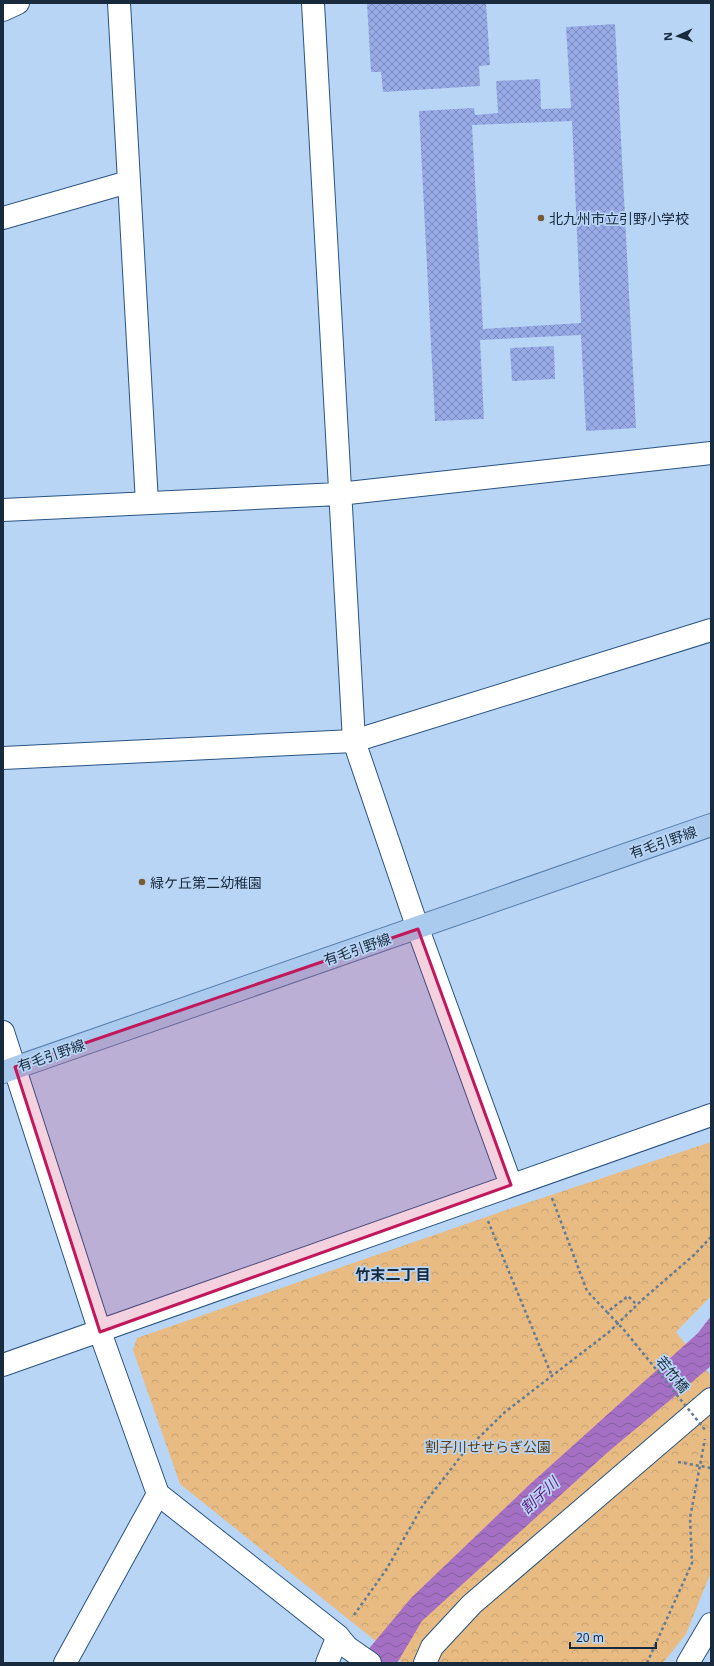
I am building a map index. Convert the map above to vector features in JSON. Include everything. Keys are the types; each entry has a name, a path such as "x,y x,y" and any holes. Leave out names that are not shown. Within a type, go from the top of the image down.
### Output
{"main road":[{"name":"有毛引野線","path":"9,1070 711,825"}],"street":[{"path":"3,10 18,3"},
{"path":"118,3 147,504"},
{"path":"313,3 339,494 354,741 418,928 511,1185"},
{"path":"3,218 128,182"},
{"path":"3,510 339,494 711,453"},
{"path":"3,758 354,741 711,630"},
{"path":"3,1032 9,1070 158,1494 370,1663"},
{"path":"3,1365 100,1332 478,1196 543,1175 711,1115"},
{"path":"425,1663 432,1647 472,1604 711,1399"},
{"path":"65,1663 158,1494"},
{"path":"691,1662 711,1624"},
{"path":"327,1663 342,1641"}],"path":[{"name":"若竹橋","path":"543,1175 587,1291 625,1331 706,1431 700,1465"},
{"path":"478,1196 552,1376"},
{"path":"342,1641 386,1570 423,1505 465,1451 505,1412 609,1332 637,1305 694,1255 711,1237"},
{"path":"607,1312 628,1296 637,1305"},
{"path":"647,1663 692,1563 690,1518 700,1465 711,1468"}],"highlighted area":[{"path":"418,929 511,1185 100,1332 15,1067"}],"green space":[{"name":"割子川せせらぎ公園","path":"711,1142 711,1296 676,1332 711,1376 711,1572 686,1634 663,1663 403,1663 180,1484 133,1350 137,1338 512,1208"}],"water":[{"name":"割子川","path":"711,1316 711,1366 608,1452 422,1621 397,1663 357,1663 411,1598 528,1486 698,1333"}],"building":[{"path":"367,3 486,3 490,65 479,66 480,86 383,92 381,72 371,72"},
{"path":"615,24 636,428 586,431 581,335 480,340 484,419 435,421 419,111 474,108 475,115 498,113 496,81 540,79 541,109 571,108 566,27","holes":["572,121 581,323 483,329 472,125"]},
{"path":"554,346 555,379 512,381 510,348"}],"place":[{"name":"北九州市立引野小学校","path":"541,218"},
{"name":"緑ケ丘第二幼稚園","path":"142,882"}],"district":[{"name":"竹末二丁目","path":"393,1274"}]}
